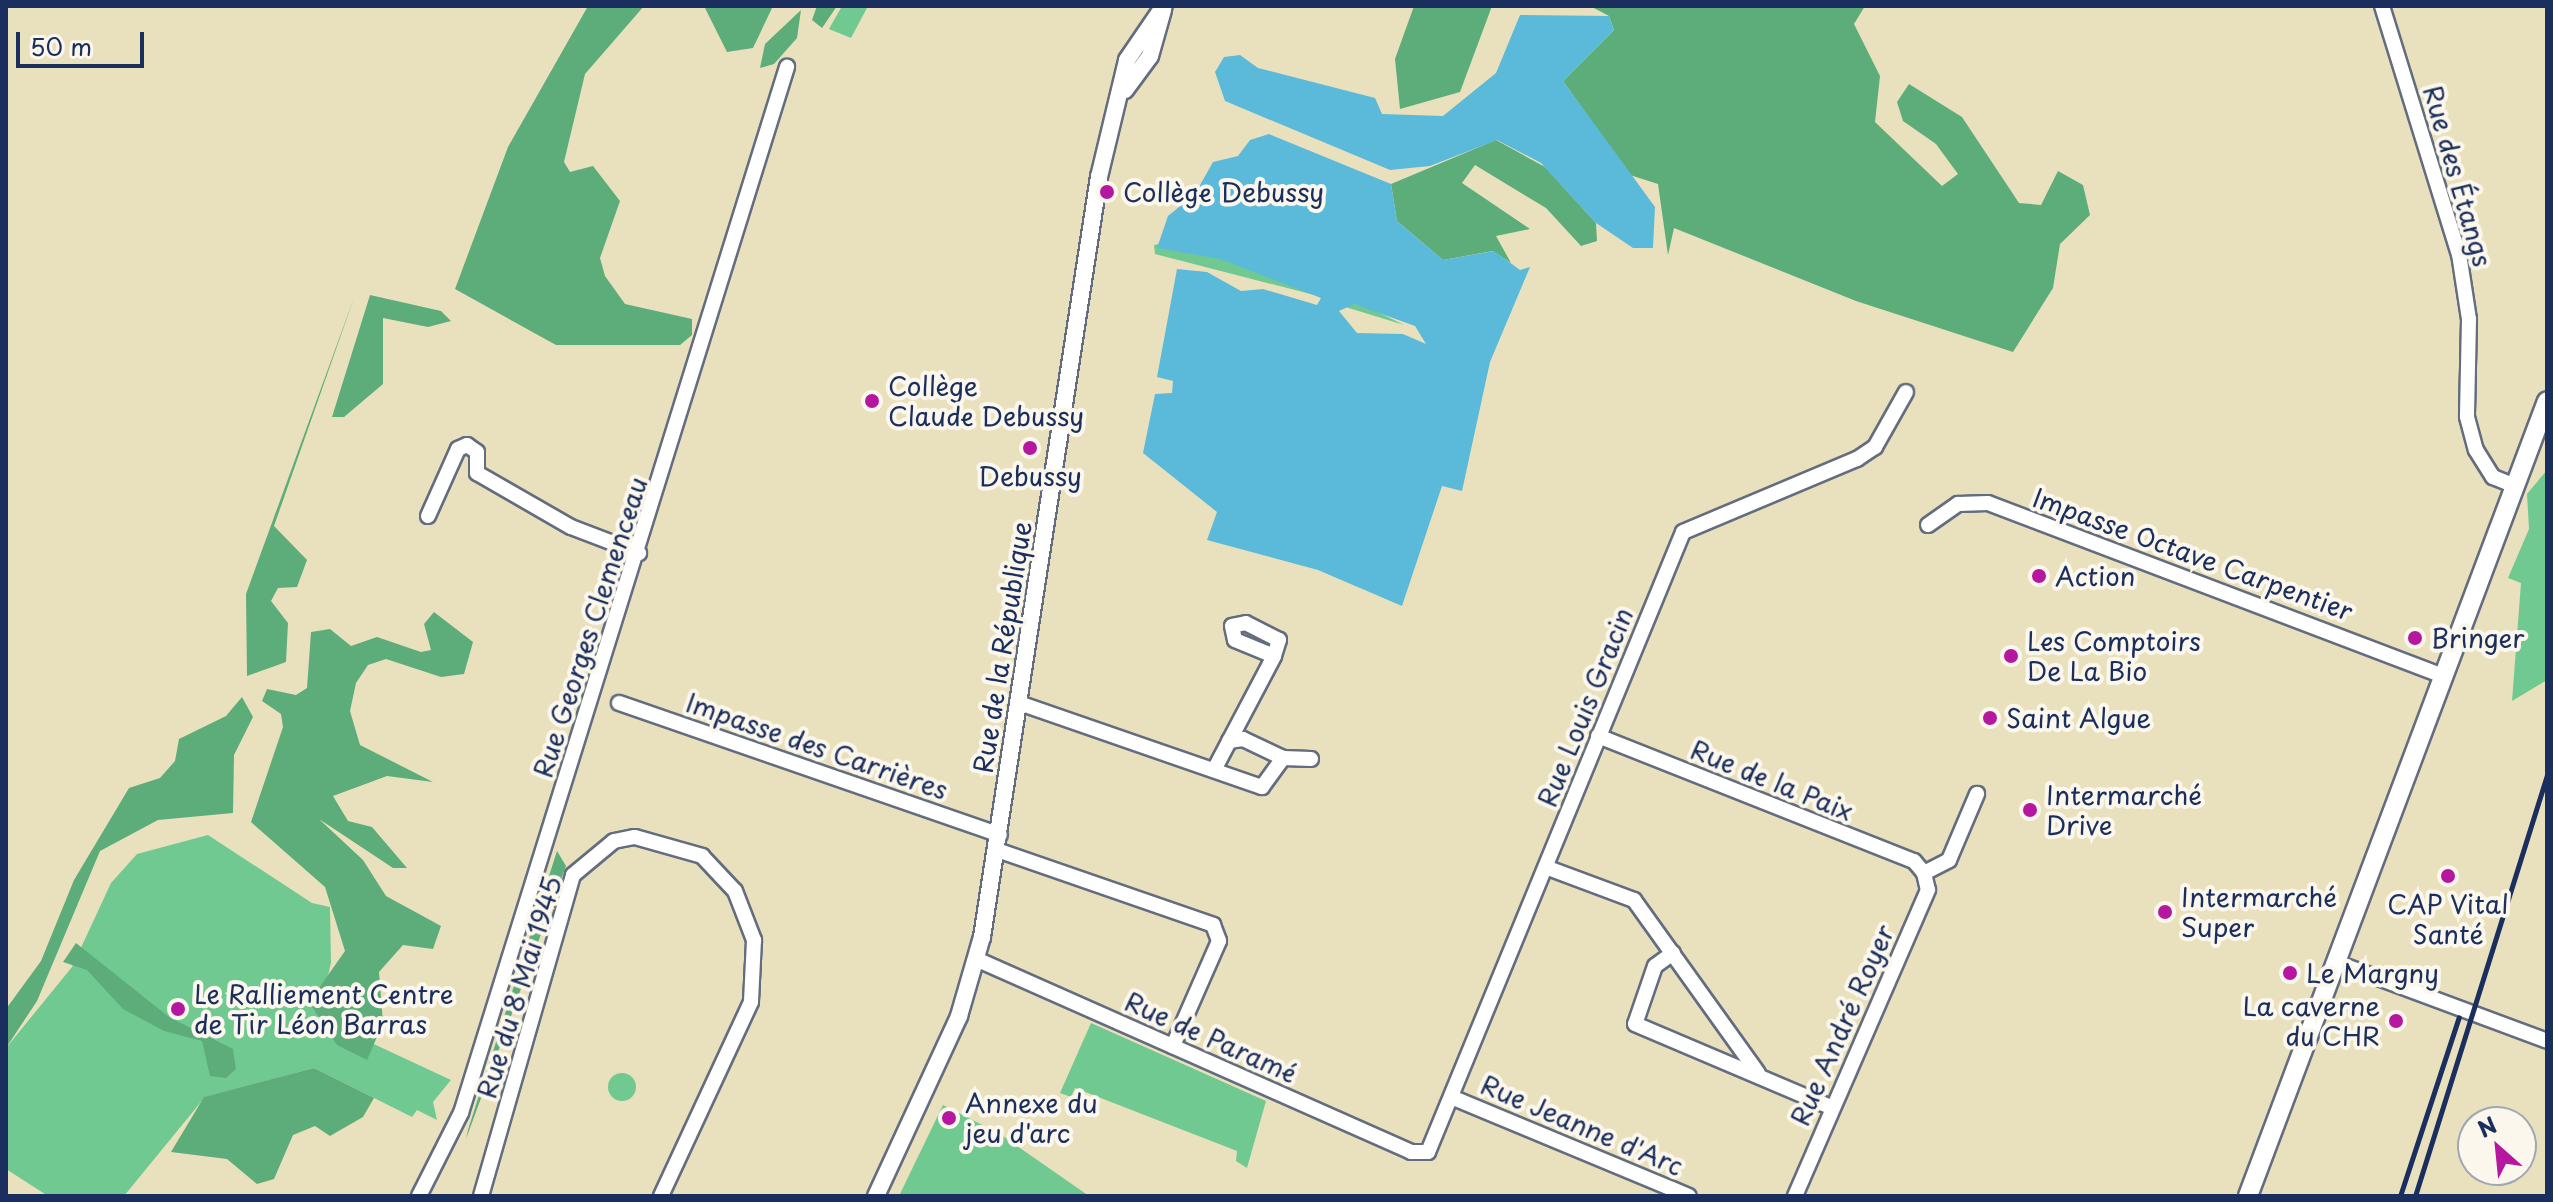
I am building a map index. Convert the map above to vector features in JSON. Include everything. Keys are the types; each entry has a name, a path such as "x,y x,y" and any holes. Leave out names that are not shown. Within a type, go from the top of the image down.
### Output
{"main road":[{"path":"2248,1196 2547,401"}],"street":[{"name":"Rue de la République","path":"876,1196 925,1096 976,959 1022,704 1083,266 1135,40 1164,6"},
{"name":"Rue des Étangs","path":"2382,6 2459,254 2469,319 2467,417 2476,450 2493,477 2515,486"},
{"name":"Rue Georges Clemenceau","path":"419,1196 461,1113 639,553 787,67"},
{"name":"Rue Louis Gracin","path":"1428,1152 1456,1099 1598,736 1683,532 1857,459 1875,447 1906,392"},
{"path":"428,516 467,445 477,452 477,473"},
{"path":"449,475 477,473 571,527 639,553"},
{"name":"Impasse Octave Carpentier","path":"1928,525 1958,504 1988,503 2443,676"},
{"path":"1214,770 1274,656"},
{"name":"Impasse des Carrières","path":"619,703 999,842 1213,925 1219,941 1173,1046"},
{"path":"1022,704 1262,787 1283,758"},
{"name":"Rue de la Paix","path":"1598,736 1914,861 1924,873"},
{"path":"1229,741 1243,739 1283,758 1311,759"},
{"path":"1924,873 1949,860 1977,794"},
{"name":"Rue du 8 Mai 1945","path":"481,1196 573,875 614,841 635,837 702,856 735,891 754,940 751,1002 661,1196"},
{"path":"1548,868 1634,900 1758,1073"},
{"name":"Rue André Royer","path":"1795,1196 1831,1107 1928,890 1924,873"},
{"path":"1673,953 1655,966 1635,1024 1758,1073 1831,1107"},
{"name":"Rue de Paramé","path":"976,959 1411,1152 1428,1152"},
{"path":"2335,962 2547,1041"},
{"name":"Rue Jeanne d'Arc","path":"1456,1099 1689,1196"}],"green space":[{"path":"588,6 644,6 585,74 564,162 570,172 593,166 620,201 600,258 605,276 625,304 692,319 692,335 680,345 556,345 455,289 508,147"},
{"path":"773,6 753,48 727,52 705,8"},
{"path":"817,6 837,6 822,28 812,20"},
{"path":"842,6 868,6 851,38 829,29"},
{"path":"1414,6 1492,6 1460,92 1400,109 1395,59"},
{"path":"1590,6 1865,6 1854,24 1880,76 1875,122 1942,186 1958,174 1936,144 1903,121 1897,102 1909,84 1962,117 2019,203 2041,205 2058,171 2083,185 2090,215 2060,244 2053,288 2013,352 1856,301 1674,228 1668,255 1658,184 1630,175 1563,81 1614,30 1609,16"},
{"path":"801,10 797,38 774,64 760,68 765,44"},
{"path":"1496,140 1545,167 1596,223 1597,241 1581,246 1546,208 1475,165 1462,183 1530,229 1496,236 1511,263 1493,251 1443,260 1397,221 1391,184"},
{"path":"1164,243 1224,256 1322,297 1155,254 1154,245"},
{"path":"355,295 274,526 307,560 297,587 278,588 271,601 288,623 286,662 247,676 246,594"},
{"path":"370,295 441,311 451,321 428,327 383,318 383,384 344,417 332,417"},
{"path":"1354,304 1376,311 1404,325 1339,305"},
{"path":"2547,470 2547,680 2512,701 2521,583 2508,578 2529,529 2527,494"},
{"path":"434,612 473,642 464,674 441,677 386,659 368,665 356,683 350,711 360,745 433,782 387,776 333,796 348,821 372,827 407,868 393,868 319,819 363,860 386,896 441,926 433,949 403,945 379,972 383,1023 367,1060 337,1045 309,1002 345,951 325,887 251,822 283,727 281,714 262,701 267,689 296,695 307,688 311,632 330,629 351,646 377,637 421,652 431,650 424,624"},
{"path":"242,697 253,717 234,755 233,813 158,820 100,851 37,1001 6,1048 6,1009 41,961 74,880 129,788 160,778 175,761 179,739 226,716"},
{"name":"Le Ralliement Centre de Tir Léon Barras","path":"208,835 312,903 330,907 331,963 318,1018 451,1080 433,1102 437,1120 417,1110 412,1117 314,1068 205,1097 124,1196 48,1196 6,1169 6,1048 72,967 111,883 137,854"},
{"path":"557,851 566,866 466,1139 468,1130"},
{"path":"76,943 169,1017 233,1049 236,1069 226,1078 210,1076 202,1041 164,1031 123,1009 87,970 63,962"},
{"path":"1091,1023 1266,1101 1247,1168 1236,1161 1237,1151 1075,1088 1071,1097 1060,1093"},
{"path":"314,1068 374,1098 363,1117 330,1136 315,1126 293,1135 274,1179 257,1184 227,1159 171,1152 204,1097"},
{"path":"622,1073 632,1077 636,1087 632,1097 622,1101 612,1097 608,1087 612,1077"},
{"path":"943,1105 1000,1134 1089,1196 899,1196"}],"water":[{"path":"1520,15 1609,16 1614,30 1563,81 1655,207 1653,248 1633,248 1596,223 1541,163 1497,140 1430,166 1390,170 1225,101 1215,72 1224,57 1240,55 1258,68 1375,98 1382,114 1443,116 1496,73"},
{"path":"1269,134 1391,184 1397,221 1443,260 1494,251 1520,270 1530,267 1490,362 1462,491 1442,486 1402,606 1318,570 1207,540 1217,512 1143,453 1155,394 1172,393 1173,381 1157,377 1177,269 1207,272 1241,291 1263,289 1317,305 1321,298 1220,259 1157,248 1168,216 1195,194 1213,162 1238,156 1250,140","holes":["1354,304 1415,326 1426,344 1403,334 1357,333 1339,311"]}],"railway":[{"path":"2415,1196 2547,775"},
{"path":"2400,1196 2459,1017"}],"place":[{"name":"Collège Debussy","path":"1107,192"},
{"name":"Collège Claude Debussy","path":"872,401"},
{"name":"Debussy","path":"1030,448"},
{"name":"Action","path":"2039,576"},
{"name":"Bringer","path":"2415,638"},
{"name":"Les Comptoirs De La Bio","path":"2011,656"},
{"name":"Saint Algue","path":"1990,718"},
{"name":"Intermarché Drive","path":"2030,810"},
{"name":"CAP Vital Santé","path":"2448,876"},
{"name":"Intermarché Super","path":"2165,912"},
{"name":"Le Margny","path":"2290,973"},
{"name":"Le Ralliement Centre de Tir Léon Barras","path":"178,1009"},
{"name":"La caverne du CHR","path":"2396,1021"},
{"name":"Annexe du jeu d'arc","path":"949,1118"}]}
